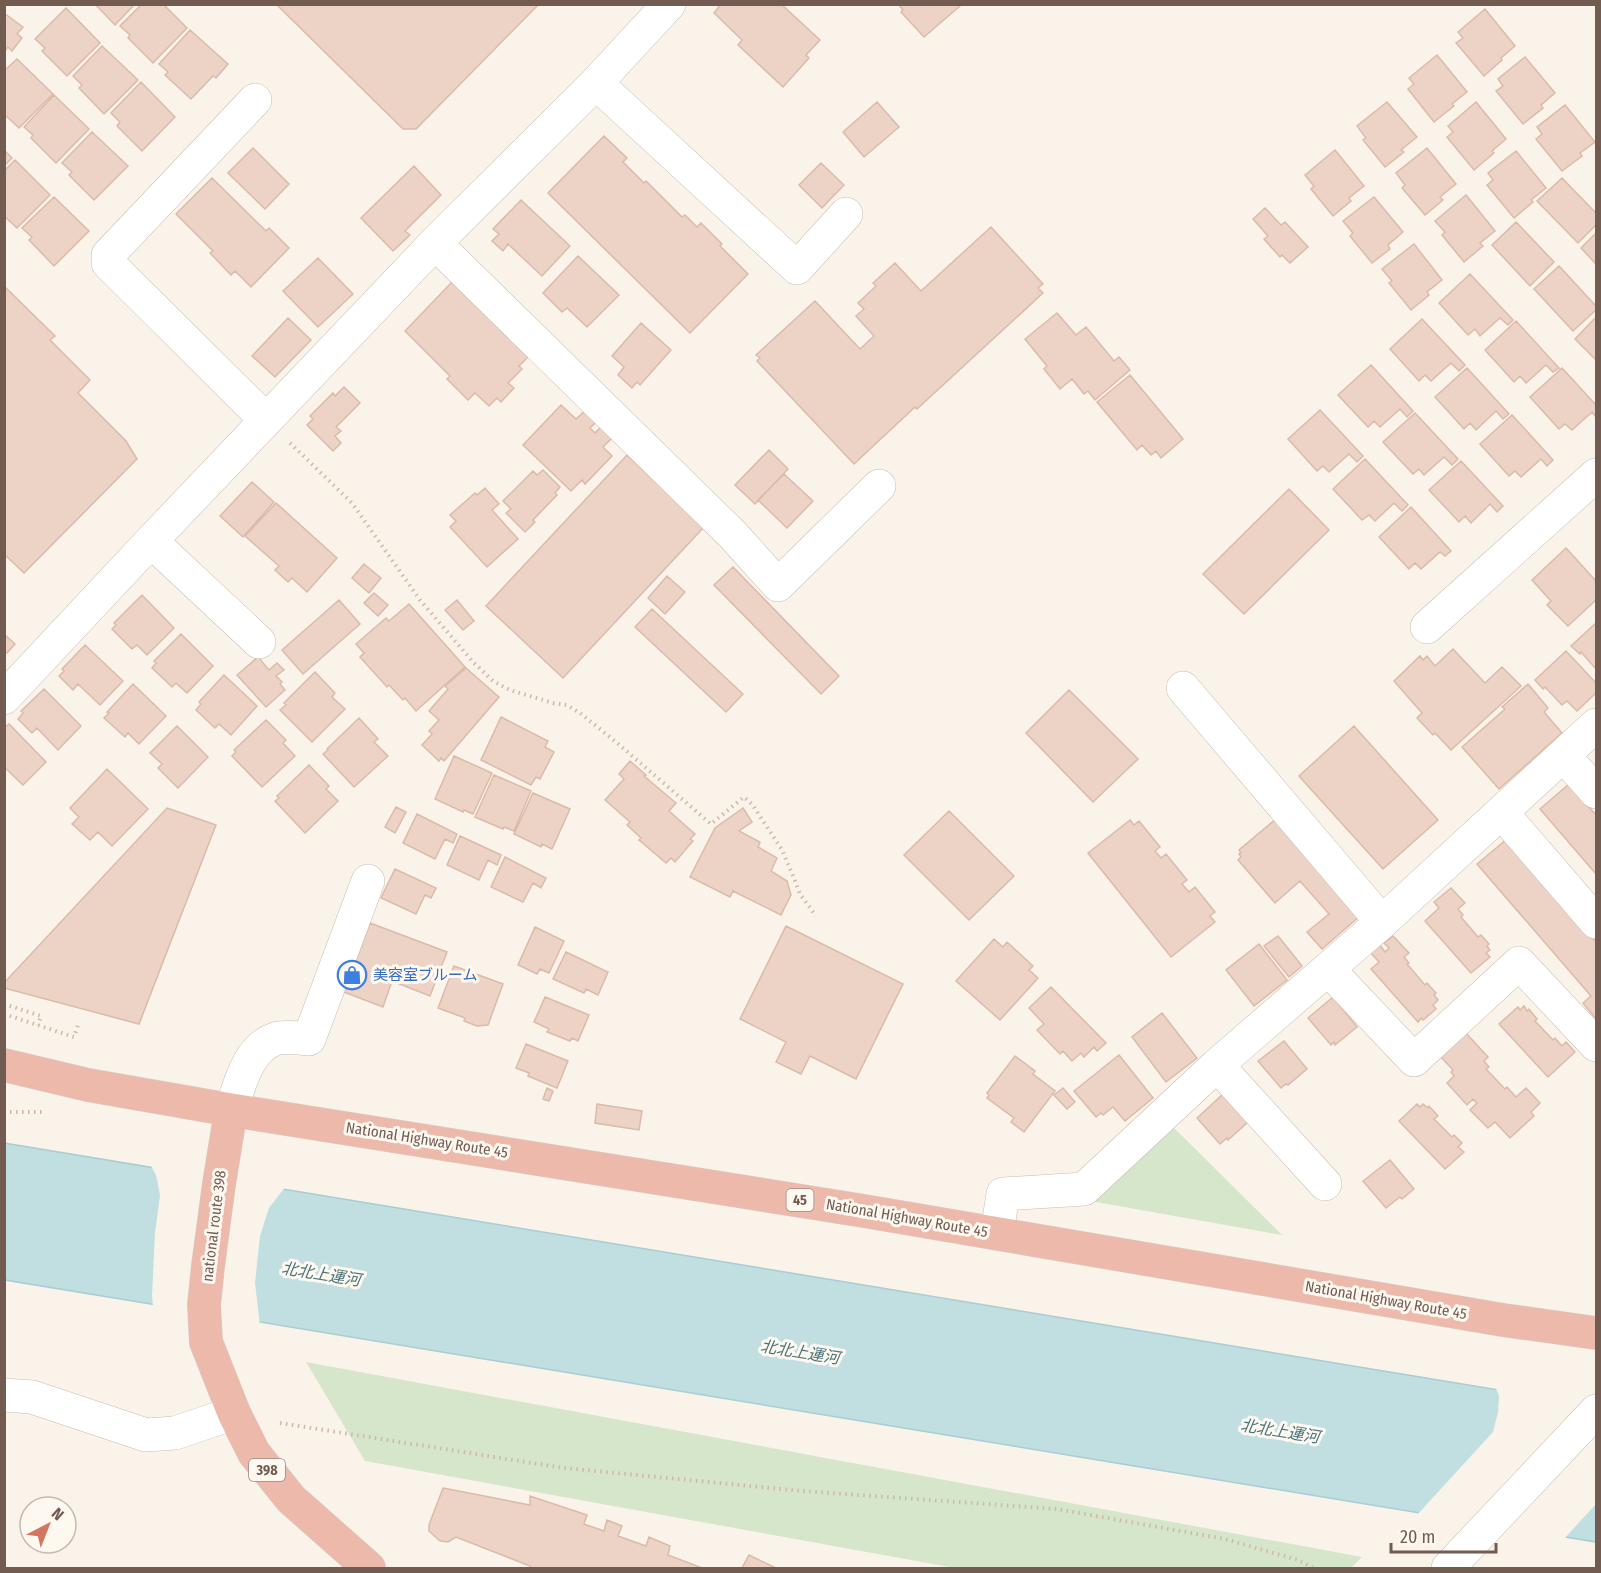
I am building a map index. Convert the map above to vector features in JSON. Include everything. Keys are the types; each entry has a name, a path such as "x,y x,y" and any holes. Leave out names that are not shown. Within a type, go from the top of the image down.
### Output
{"highway":[{"name":"National Highway Route 45","path":"4,1065 88,1085 231,1110 818,1203 1503,1320 1596,1333"},
{"name":"national route 398","path":"231,1110 204,1305 206,1342 234,1413"},
{"name":"398","path":"234,1413 254,1453 291,1499 369,1569"}],"street":[{"path":"4,698 435,243 596,83 664,6"},
{"path":"596,83 797,268 846,214"},
{"path":"255,100 108,255 108,263 266,420"},
{"path":"435,243 732,534 778,585 879,486"},
{"path":"1426,627 1596,475"},
{"path":"151,541 259,642"},
{"path":"1183,688 1382,922"},
{"path":"997,1233 1003,1194 1084,1189 1217,1065 1382,922 1596,725"},
{"path":"1564,756 1596,792"},
{"path":"1502,813 1596,922"},
{"path":"231,1110 245,1071 256,1051 276,1038 309,1039 368,881"},
{"path":"1328,969 1414,1060 1519,963 1596,1045"},
{"path":"1217,1065 1326,1184"},
{"path":"4,1395 32,1397 146,1435 175,1433 234,1413"},
{"path":"1448,1569 1596,1410"}],"path":[{"path":"266,420 352,503 420,600 473,662 493,681 510,690 567,705 580,713 711,824 744,797 752,804 782,850 800,894 816,916"},
{"path":"4,1004 41,1016 38,1025"},
{"path":"4,1014 74,1037 78,1026"},
{"path":"4,1112 49,1112"},
{"path":"280,1423 564,1468 802,1491 1057,1509 1225,1539 1298,1560 1313,1569"}],"green space":[{"path":"1171,1125 1282,1235 1090,1201"},
{"path":"306,1362 1362,1557 1351,1568 955,1568 365,1461"}],"water":[{"name":"北北上運河","path":"4,1143 1596,1406 1596,1542 5,1280"}],"pier":[{"path":"150,1164 286,1186 269,1208 260,1236 255,1283 260,1326 153,1308 155,1233 160,1195 156,1175"},
{"path":"1495,1386 1596,1403 1596,1504 1563,1540 1416,1516 1493,1432 1499,1396"}],"building":[{"path":"95,4 135,4 115,25"},
{"path":"142,4 163,4 187,28 153,63 128,38 130,35 120,26"},
{"path":"276,4 536,4 537,6 416,129 403,129"},
{"path":"721,4 781,4 820,40 806,55 809,58 783,87 738,45 742,40 714,13"},
{"path":"898,4 958,4 960,6 924,37 901,12 903,10"},
{"path":"66,8 100,43 67,76 42,51 45,48 35,39"},
{"path":"1485,9 1515,46 1484,76 1456,43 1463,38 1458,32"},
{"path":"4,13 23,27 17,34 22,38 12,51 8,47 4,52"},
{"path":"190,30 228,64 216,78 213,76 191,99 165,75 168,72 159,64"},
{"path":"102,46 138,80 104,114 79,88 82,85 73,76"},
{"path":"1437,55 1467,92 1434,122 1408,89 1414,84 1409,78"},
{"path":"1525,57 1555,93 1541,105 1543,108 1523,124 1496,91 1503,86 1498,79"},
{"path":"17,59 53,94 19,128 4,114 4,71"},
{"path":"141,82 175,117 142,151 117,126 120,122 111,113"},
{"path":"54,95 89,129 56,163 31,138 33,135 24,127"},
{"path":"877,102 899,127 864,157 843,132"},
{"path":"1387,102 1417,137 1401,150 1404,152 1385,167 1363,140 1366,138 1357,126"},
{"path":"1476,102 1506,139 1474,170 1447,137 1453,132 1448,126"},
{"path":"1565,105 1595,142 1580,153 1582,156 1562,171 1536,139 1542,134 1537,127"},
{"path":"92,132 128,166 94,200 69,175 72,172 62,163"},
{"path":"604,136 627,158 623,162 644,183 646,181 682,217 685,215 697,227 701,223 748,274 690,333 548,193"},
{"path":"253,148 289,184 265,209 228,173"},
{"path":"1427,148 1456,184 1440,197 1443,200 1425,215 1402,188 1405,185 1396,173"},
{"path":"4,150 12,158 4,166"},
{"path":"1335,150 1364,186 1349,198 1351,201 1333,216 1311,189 1314,186 1305,175"},
{"path":"1516,151 1546,188 1514,218 1487,185 1493,180 1488,173"},
{"path":"15,160 50,195 17,228 4,216 4,171"},
{"path":"821,163 844,185 822,208 799,185"},
{"path":"414,166 441,195 405,231 410,235 393,251 361,218"},
{"path":"212,178 266,231 269,228 289,248 251,287 235,271 231,275 210,253 213,251 176,214"},
{"path":"1562,178 1596,213 1596,225 1578,243 1537,201"},
{"path":"1466,195 1495,231 1480,243 1483,246 1464,262 1442,235 1445,232 1435,221"},
{"path":"54,197 89,231 54,266 29,240 32,237 22,228"},
{"path":"1374,197 1403,232 1388,245 1390,249 1372,263 1350,236 1353,233 1343,221"},
{"path":"521,200 570,246 542,276 508,244 503,251 492,241 499,234 493,229"},
{"path":"1265,208 1281,225 1285,222 1308,247 1290,263 1282,255 1280,257 1264,239 1268,236 1253,219"},
{"path":"1516,222 1554,262 1530,286 1492,245"},
{"path":"991,227 1043,284 1038,288 1043,293 854,464 757,361 760,358 756,355 815,301 860,349 874,336 856,316 864,309 858,303 876,286 873,283 895,263 921,291"},
{"path":"1596,233 1596,264 1581,248"},
{"path":"1414,244 1442,280 1427,292 1429,295 1411,310 1389,283 1392,281 1382,269"},
{"path":"578,256 619,295 587,327 567,308 562,312 543,293"},
{"path":"318,258 353,294 318,327 283,291"},
{"path":"1559,266 1596,306 1596,310 1573,331 1534,289"},
{"path":"1470,274 1513,320 1508,325 1500,318 1480,336 1475,329 1468,335 1439,303"},
{"path":"452,282 528,357 519,366 522,369 508,383 514,388 501,402 497,398 489,406 475,393 468,400 447,379 450,376 405,331"},
{"path":"4,286 55,336 50,340 90,380 78,393 126,441 137,459 24,573 4,554"},
{"path":"1057,313 1076,335 1086,327 1114,361 1119,357 1130,370 1095,400 1088,391 1084,394 1072,379 1060,389 1044,369 1047,366 1025,339"},
{"path":"1596,317 1596,360 1575,339"},
{"path":"288,318 311,340 275,377 252,356"},
{"path":"1422,319 1465,365 1459,371 1451,363 1431,381 1425,375 1419,381 1390,349"},
{"path":"1516,321 1559,368 1553,372 1546,365 1526,383 1520,376 1514,382 1485,350"},
{"path":"641,323 671,350 640,385 637,382 632,388 618,375 624,367 612,356"},
{"path":"1371,365 1413,411 1407,417 1400,409 1380,427 1374,421 1368,427 1338,395"},
{"path":"1467,368 1509,414 1503,419 1496,411 1476,430 1470,423 1464,429 1435,397"},
{"path":"1562,368 1596,405 1596,417 1592,412 1572,430 1565,424 1559,429 1530,397"},
{"path":"1130,375 1183,439 1161,458 1156,451 1151,455 1142,445 1137,450 1097,402"},
{"path":"344,387 360,403 336,427 341,431 335,436 341,443 333,451 307,425 313,419 310,416 333,393 335,396"},
{"path":"561,405 576,419 588,408 599,419 590,428 595,433 605,423 616,434 603,447 612,456 585,484 582,480 571,491 523,445"},
{"path":"1320,410 1363,456 1357,462 1349,454 1329,472 1323,466 1317,471 1288,439"},
{"path":"1415,413 1458,459 1452,465 1444,457 1424,475 1419,469 1413,474 1383,442"},
{"path":"1512,415 1553,460 1547,466 1541,459 1521,477 1515,471 1509,476 1480,444"},
{"path":"769,450 788,469 755,504 735,485"},
{"path":"627,455 704,527 563,678 486,606"},
{"path":"1365,459 1408,505 1402,511 1394,503 1375,521 1369,515 1362,520 1333,489"},
{"path":"1461,461 1503,506 1497,512 1490,504 1471,523 1465,516 1459,522 1429,490"},
{"path":"543,470 560,487 555,493 557,495 525,532 506,513 511,509 503,501 533,471 537,475"},
{"path":"784,474 813,501 787,528 758,500"},
{"path":"252,482 274,502 243,537 220,516"},
{"path":"485,488 499,504 492,510 518,539 487,567 450,527 456,521 450,515 475,493 477,495"},
{"path":"1289,489 1329,530 1244,614 1203,574"},
{"path":"276,503 337,558 307,592 292,578 288,582 275,570 279,566 245,536"},
{"path":"1411,507 1451,551 1445,556 1440,552 1421,569 1415,563 1409,569 1379,537"},
{"path":"1566,548 1596,581 1596,600 1568,626 1547,605 1551,601 1532,580"},
{"path":"364,564 381,578 369,593 352,578"},
{"path":"733,567 839,676 821,694 714,585"},
{"path":"667,576 685,592 665,614 648,598"},
{"path":"374,593 388,605 378,616 364,603"},
{"path":"142,595 174,628 147,655 137,645 132,649 112,629 116,625 114,623"},
{"path":"339,600 360,624 303,674 282,650"},
{"path":"457,600 474,621 463,630 445,610"},
{"path":"409,604 465,667 416,711 405,698 403,700 389,685 387,687 360,657 364,653 356,644 386,618 389,621"},
{"path":"652,609 743,694 726,712 635,627"},
{"path":"1596,623 1596,669 1581,652 1580,654 1571,646"},
{"path":"4,634 15,644 7,653 4,651"},
{"path":"181,634 213,666 187,693 176,683 172,687 152,668 156,663 154,661"},
{"path":"85,645 123,681 100,705 78,684 73,690 59,676 64,671 62,669"},
{"path":"1453,649 1485,683 1502,667 1521,686 1451,750 1417,718 1422,713 1394,681 1420,656 1423,660 1427,656 1435,666"},
{"path":"1566,651 1596,683 1596,693 1577,711 1567,701 1562,705 1535,680"},
{"path":"258,657 269,670 277,663 284,670 276,676 282,682 280,684 285,690 266,707 237,675"},
{"path":"466,668 499,697 444,761 441,758 439,761 422,745 432,734 429,731 439,720 429,711 448,689 445,686"},
{"path":"315,672 335,693 332,697 345,709 312,742 280,710 286,705 284,703"},
{"path":"224,675 257,706 231,735 219,724 215,728 196,710 201,704 199,702"},
{"path":"133,684 166,716 139,744 128,733 125,737 104,718"},
{"path":"1528,684 1548,708 1544,712 1562,733 1499,789 1462,747 1505,709 1502,707"},
{"path":"44,689 81,726 58,750 37,728 32,733 18,719 23,713 21,711"},
{"path":"1069,690 1138,759 1093,802 1026,733"},
{"path":"501,717 548,741 545,747 554,752 540,779 536,777 531,785 481,760"},
{"path":"359,718 378,739 374,742 388,756 354,787 323,754"},
{"path":"266,720 286,740 283,743 295,756 262,787 232,756 236,752 234,750"},
{"path":"9,724 46,762 23,785 4,767 4,728"},
{"path":"177,726 208,757 178,788 158,768 162,764 150,753"},
{"path":"1354,726 1438,820 1383,869 1299,776"},
{"path":"454,756 492,773 473,814 464,810 463,812 435,799"},
{"path":"630,761 676,803 669,811 695,834 690,839 693,841 675,862 671,858 666,863 639,840 641,838 627,825 630,822 605,800 624,779 619,774"},
{"path":"309,765 329,786 326,789 338,801 305,833 275,801 279,798 277,796"},
{"path":"107,769 148,809 112,846 98,832 90,840 72,824 79,817 70,808"},
{"path":"494,775 531,791 514,831 504,827 503,829 475,817"},
{"path":"1569,784 1596,815 1596,874 1540,809"},
{"path":"533,793 570,809 552,849 542,844 541,847 514,834"},
{"path":"396,807 406,812 395,833 385,827"},
{"path":"167,808 216,825 139,1024 4,988 4,983"},
{"path":"743,808 752,822 739,831 760,842 758,847 777,858 771,871 787,881 791,895 781,915 733,891 730,897 690,877 715,828"},
{"path":"949,811 1014,876 969,920 904,855"},
{"path":"417,814 457,834 453,843 445,839 435,859 403,843"},
{"path":"1276,819 1360,916 1322,949 1307,932 1329,914 1300,881 1275,903 1238,860 1241,857 1239,850"},
{"path":"1130,820 1134,825 1139,821 1160,847 1155,851 1161,858 1166,854 1187,880 1182,884 1189,892 1195,887 1215,912 1210,916 1215,922 1171,957 1088,853"},
{"path":"460,836 501,855 497,865 488,860 479,880 447,865"},
{"path":"1507,839 1596,942 1596,1019 1583,1003 1591,996 1477,864"},
{"path":"505,857 546,878 541,888 533,883 523,902 491,887"},
{"path":"395,869 436,888 431,898 425,895 416,914 381,898"},
{"path":"1451,888 1465,903 1458,909 1463,915 1461,917 1478,937 1481,935 1489,944 1487,946 1490,950 1486,953 1490,957 1471,973 1425,921 1439,908 1434,902"},
{"path":"370,923 447,952 430,996 392,981 383,1007 344,992"},
{"path":"786,926 903,984 856,1079 810,1056 801,1074 776,1062 786,1042 740,1019"},
{"path":"535,927 564,941 549,973 540,969 537,974 518,965"},
{"path":"1278,936 1302,966 1289,977 1264,946"},
{"path":"1393,936 1409,953 1404,957 1409,963 1407,964 1425,985 1427,983 1436,993 1434,995 1438,1000 1433,1005 1436,1009 1418,1022 1371,969 1379,962 1371,953 1380,945 1385,952 1389,948 1384,943"},
{"path":"994,939 1003,947 1007,942 1033,966 1029,970 1038,978 1000,1020 956,981"},
{"path":"1259,944 1287,980 1254,1006 1226,970"},
{"path":"566,952 608,972 598,995 586,989 584,993 553,979"},
{"path":"454,966 503,984 488,1025 477,1026 464,1021 465,1018 438,1008"},
{"path":"1051,987 1106,1043 1097,1051 1094,1047 1084,1057 1081,1053 1072,1061 1063,1051 1060,1054 1037,1030 1044,1024 1029,1008"},
{"path":"545,997 589,1015 578,1041 572,1038 570,1041 547,1032 549,1029 534,1022"},
{"path":"1333,997 1357,1027 1335,1045 1334,1042 1331,1045 1308,1018"},
{"path":"1524,1006 1527,1011 1529,1009 1537,1019 1535,1021 1553,1040 1555,1038 1562,1046 1566,1042 1575,1052 1548,1077 1499,1024 1518,1007 1520,1010"},
{"path":"1162,1013 1197,1058 1166,1082 1132,1037"},
{"path":"1465,1032 1488,1057 1484,1061 1489,1067 1486,1069 1505,1089 1507,1087 1516,1097 1526,1088 1540,1103 1531,1112 1534,1116 1510,1138 1495,1122 1488,1128 1470,1110 1477,1103 1473,1099 1467,1105 1447,1083 1454,1076 1451,1072 1453,1070 1440,1056"},
{"path":"1284,1041 1307,1069 1281,1088 1258,1061"},
{"path":"526,1044 568,1061 557,1088 528,1076 529,1073 516,1068"},
{"path":"1119,1055 1153,1098 1125,1121 1113,1107 1103,1115 1101,1113 1096,1117 1074,1091"},
{"path":"1015,1056 1035,1071 1033,1074 1055,1091 1024,1132 1011,1122 1014,1118 987,1098 989,1095 987,1093"},
{"path":"547,1088 553,1091 549,1101 543,1099"},
{"path":"1063,1088 1075,1102 1067,1109 1054,1095"},
{"path":"1223,1094 1248,1122 1220,1144 1197,1118"},
{"path":"597,1104 642,1111 639,1130 595,1123"},
{"path":"1417,1104 1420,1107 1423,1104 1428,1108 1429,1106 1438,1116 1434,1119 1452,1137 1454,1135 1462,1143 1458,1147 1464,1152 1445,1169 1399,1121"},
{"path":"1390,1160 1414,1189 1386,1208 1363,1181"},
{"path":"443,1488 530,1505 530,1496 587,1515 584,1524 604,1531 607,1520 622,1526 618,1536 646,1546 649,1537 670,1546 668,1555 702,1568 531,1568 456,1537 448,1542 440,1541 429,1531 429,1525"},
{"path":"749,1555 776,1568 742,1568"}],"place":[{"name":"美容室ブルーム","path":"352,975"}]}
